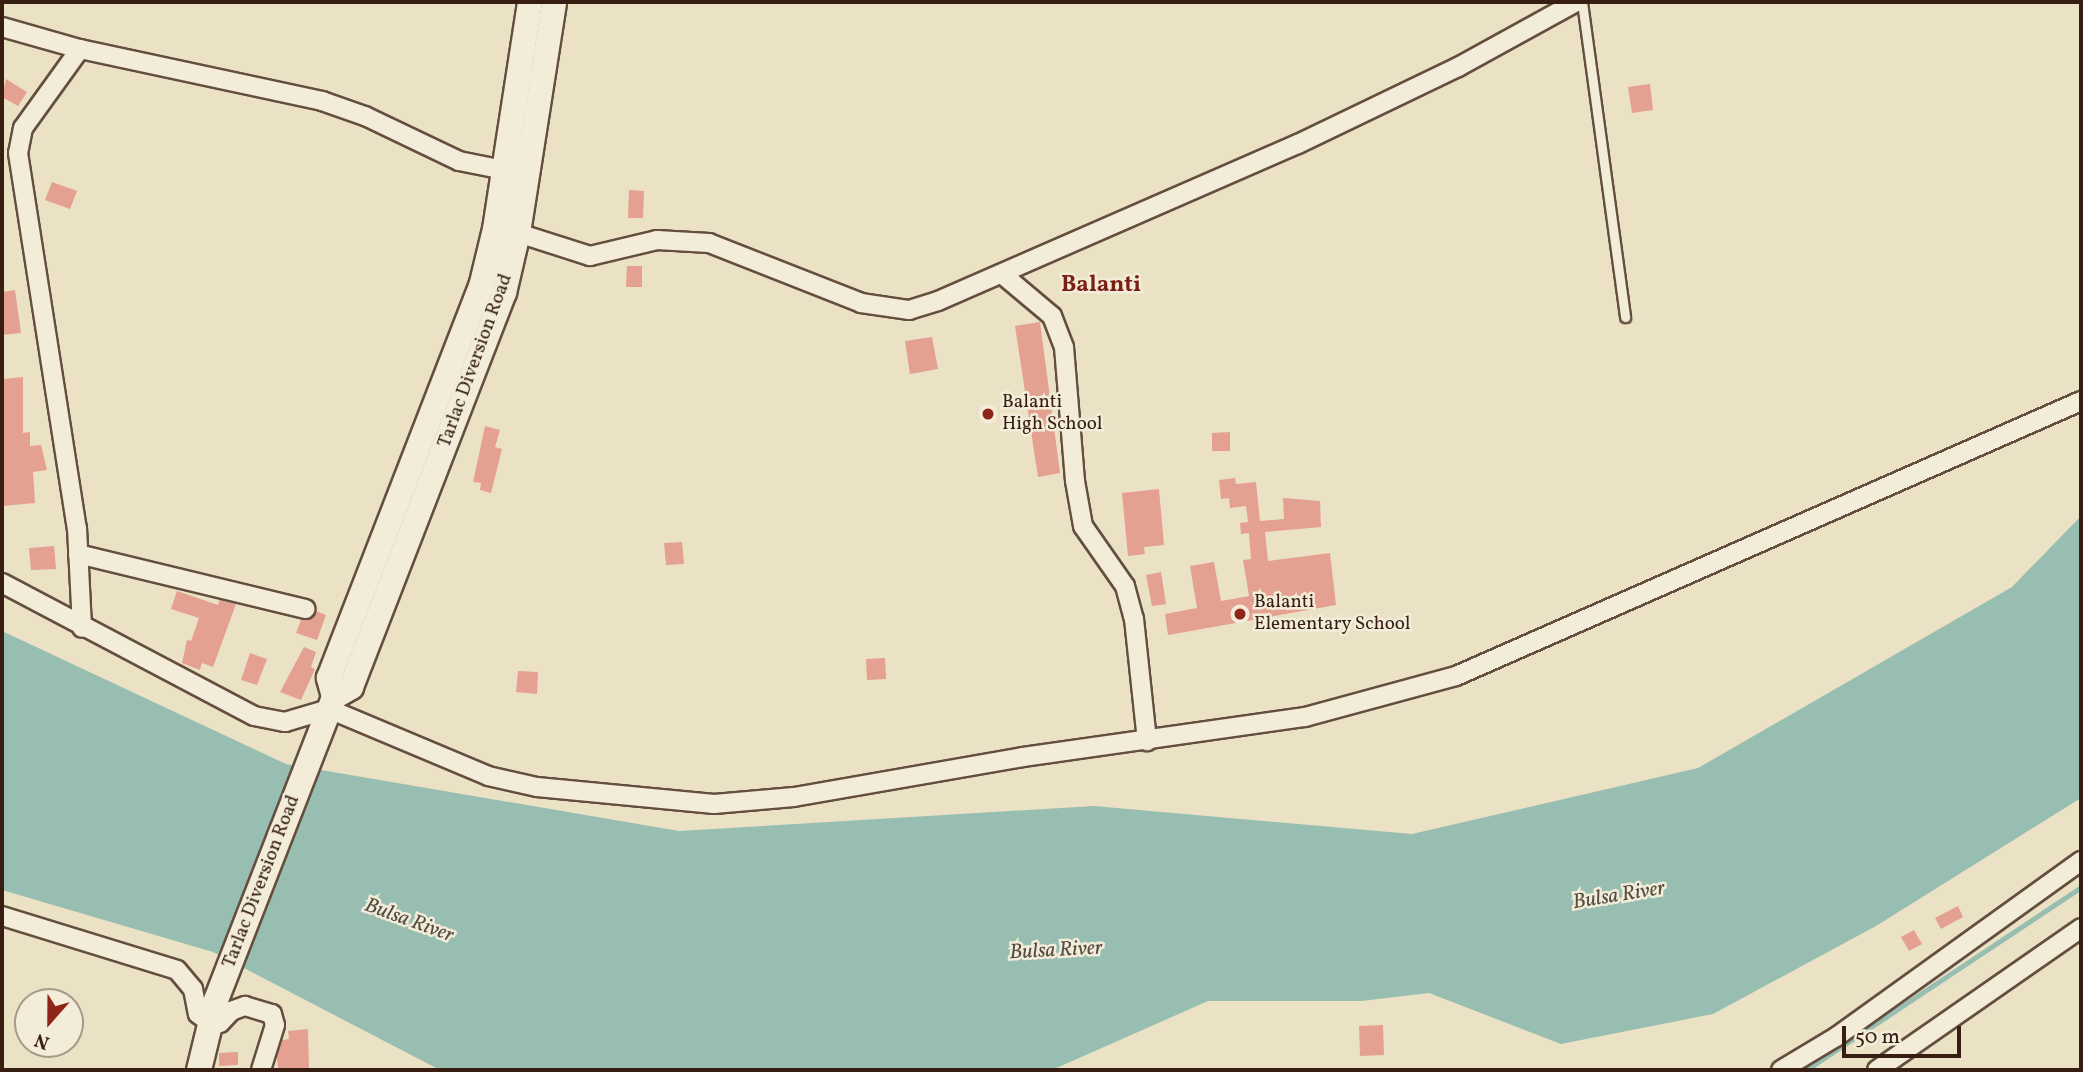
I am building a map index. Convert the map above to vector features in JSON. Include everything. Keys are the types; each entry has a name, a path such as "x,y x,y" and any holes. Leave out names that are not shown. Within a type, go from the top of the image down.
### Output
{"main road":[{"name":"Tarlac Diversion Road","path":"199,1070 212,1011 329,709 329,678 506,231 515,172 530,2"},
{"name":"Tarlac Diversion Road","path":"515,172 554,2"}],"street":[{"path":"506,231 590,256 657,240 709,243 885,309 909,310 938,302 1298,144 1458,67 1576,2"},
{"path":"2,27 79,49 322,101 365,116 459,161 515,172"},
{"path":"79,49 23,128 18,153 78,554 82,628"},
{"path":"1002,274 1052,316 1064,347 1074,481 1083,526 1125,586 1134,619 1147,741"},
{"path":"2,583 82,628 254,716 285,722 329,709 488,776 550,789 714,804 794,797 1305,717 1456,676 2081,401"},
{"path":"78,554 305,608"},
{"path":"1781,1070 1836,1037 2081,861"},
{"path":"2,916 177,971 193,989 198,1014 212,1011 220,1023 230,1011 245,1006 272,1014 275,1025 261,1070"},
{"path":"1877,1070 2081,928"}],"lane":[{"path":"1582,2 1625,317"}],"water":[{"name":"Bulsa River","path":"2081,516 2081,798 1876,926 1713,1014 1561,1044 1429,993 1361,1001 1208,1001 1052,1070 440,1070 213,952 2,890 2,631 286,764 679,831 1094,806 1412,834 1698,768 2012,587"}],"building":[{"path":"6,79 27,92 18,106 2,97"},
{"path":"1650,84 1653,110 1632,113 1628,87"},
{"path":"52,182 77,191 70,209 45,200"},
{"path":"629,190 644,191 643,218 628,218"},
{"path":"627,266 642,266 642,287 626,287"},
{"path":"15,290 21,333 2,335 2,292"},
{"path":"1040,322 1060,473 1038,477 1015,326"},
{"path":"932,337 938,369 910,374 905,341"},
{"path":"23,377 23,433 30,432 30,446 41,445 47,470 33,472 35,503 2,506 3,379"},
{"path":"485,426 500,430 495,447 502,449 491,493 480,490 481,483 473,482"},
{"path":"1230,432 1230,451 1212,451 1212,433"},
{"path":"1235,478 1236,484 1256,482 1260,521 1284,519 1283,498 1320,501 1321,527 1265,532 1268,561 1330,553 1336,605 1168,635 1165,614 1197,608 1190,566 1214,562 1221,601 1249,596 1243,560 1251,559 1249,533 1241,534 1240,523 1248,522 1246,506 1230,508 1229,498 1221,499 1219,480"},
{"path":"1159,489 1164,545 1144,547 1145,554 1128,556 1122,493"},
{"path":"682,542 684,564 666,565 664,543"},
{"path":"54,546 56,569 31,570 29,548"},
{"path":"1161,572 1166,604 1152,606 1146,575"},
{"path":"177,591 218,605 219,600 236,604 213,667 202,663 200,670 182,663 187,640 191,641 199,618 171,609"},
{"path":"316,611 326,615 317,640 296,633 301,620 309,620"},
{"path":"304,647 316,652 311,667 315,669 301,700 280,692"},
{"path":"250,653 267,659 257,685 241,680"},
{"path":"885,658 886,679 867,680 866,659"},
{"path":"518,671 538,672 537,694 516,692"},
{"path":"1958,906 1963,917 1941,929 1935,918"},
{"path":"1914,930 1922,944 1909,951 1901,937"},
{"path":"1383,1025 1384,1055 1360,1056 1359,1026"},
{"path":"308,1029 309,1070 278,1070 277,1057 282,1040 289,1039 288,1031"},
{"path":"238,1052 238,1065 219,1066 219,1053"}],"waterway":[{"path":"1806,1070 2081,887"}],"place":[{"name":"Balanti High School","path":"988,414"},
{"name":"Balanti Elementary School","path":"1240,614"}],"district":[{"name":"Balanti","path":"1101,285"}]}
